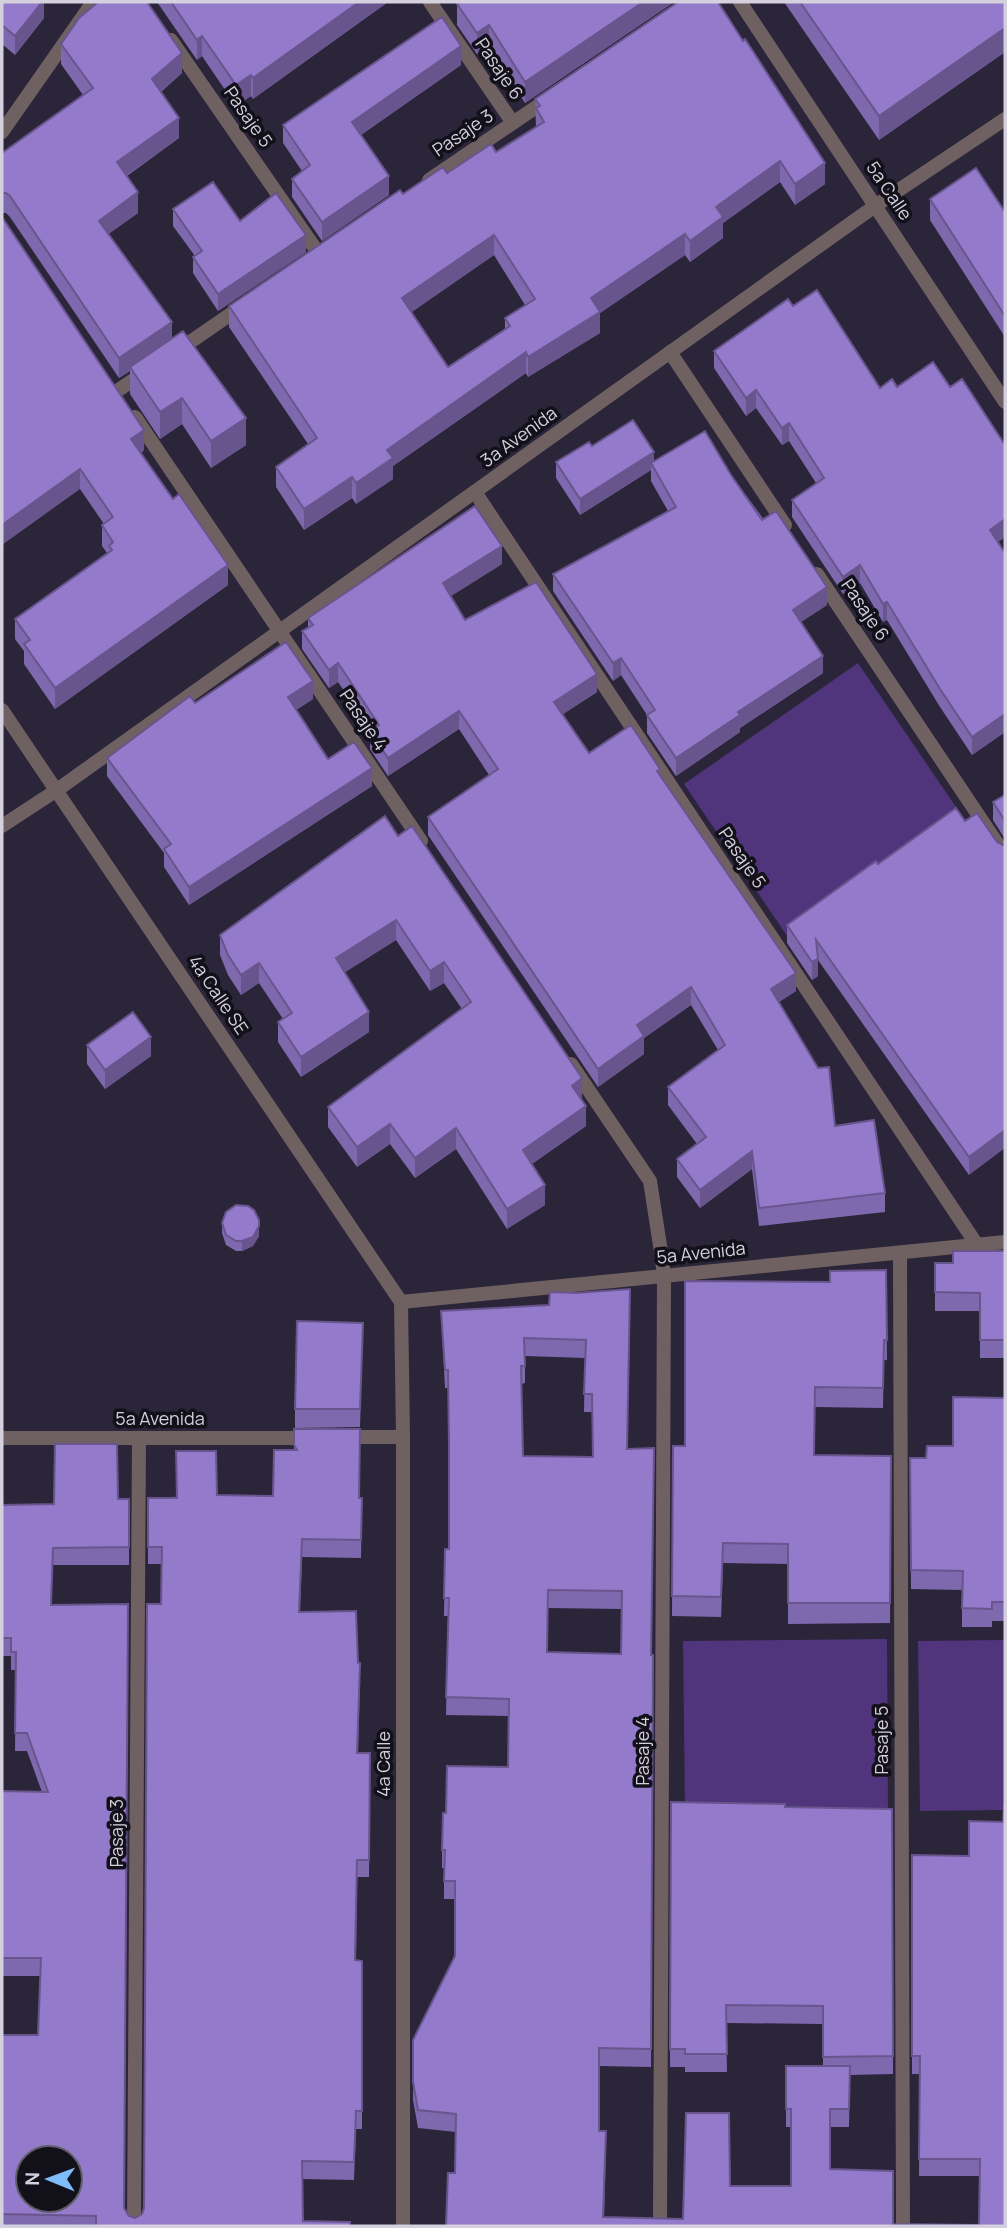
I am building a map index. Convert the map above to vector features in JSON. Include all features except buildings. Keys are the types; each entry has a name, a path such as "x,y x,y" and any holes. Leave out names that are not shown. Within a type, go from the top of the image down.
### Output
{"street":[{"path":"2,132 93,2"},
{"name":"Pasaje 6","path":"430,2 513,123"},
{"name":"5a Calle","path":"740,2 1005,402"},
{"name":"Pasaje 5","path":"161,25 319,254"},
{"name":"Pasaje 3","path":"421,185 568,85"},
{"name":"3a Avenida","path":"2,826 58,790 875,206 1005,119"},
{"name":"Pasaje 4","path":"251,300 113,385 426,849"},
{"path":"670,352 792,535"},
{"name":"Pasaje 5","path":"475,492 977,1245"},
{"name":"Pasaje 6","path":"807,558 1005,855"},
{"name":"4a Calle SE","path":"2,710 401,1302"},
{"name":"Pasaje 4","path":"565,1055 650,1181 664,1276 660,2226"},
{"name":"5a Avenida","path":"401,1302 1005,1242"},
{"name":"Pasaje 5","path":"900,1253 903,2226"},
{"name":"4a Calle","path":"401,1302 403,2226"},
{"name":"5a Avenida","path":"2,1438 403,1437"},
{"name":"Pasaje 3","path":"134,2226 139,1439"}],"shaded area":[{"path":"858,663 971,829 796,949 684,784"},
{"path":"887,1639 888,1808 685,1811 683,1641"},
{"path":"1005,1640 1005,1810 920,1811 918,1641"}]}
